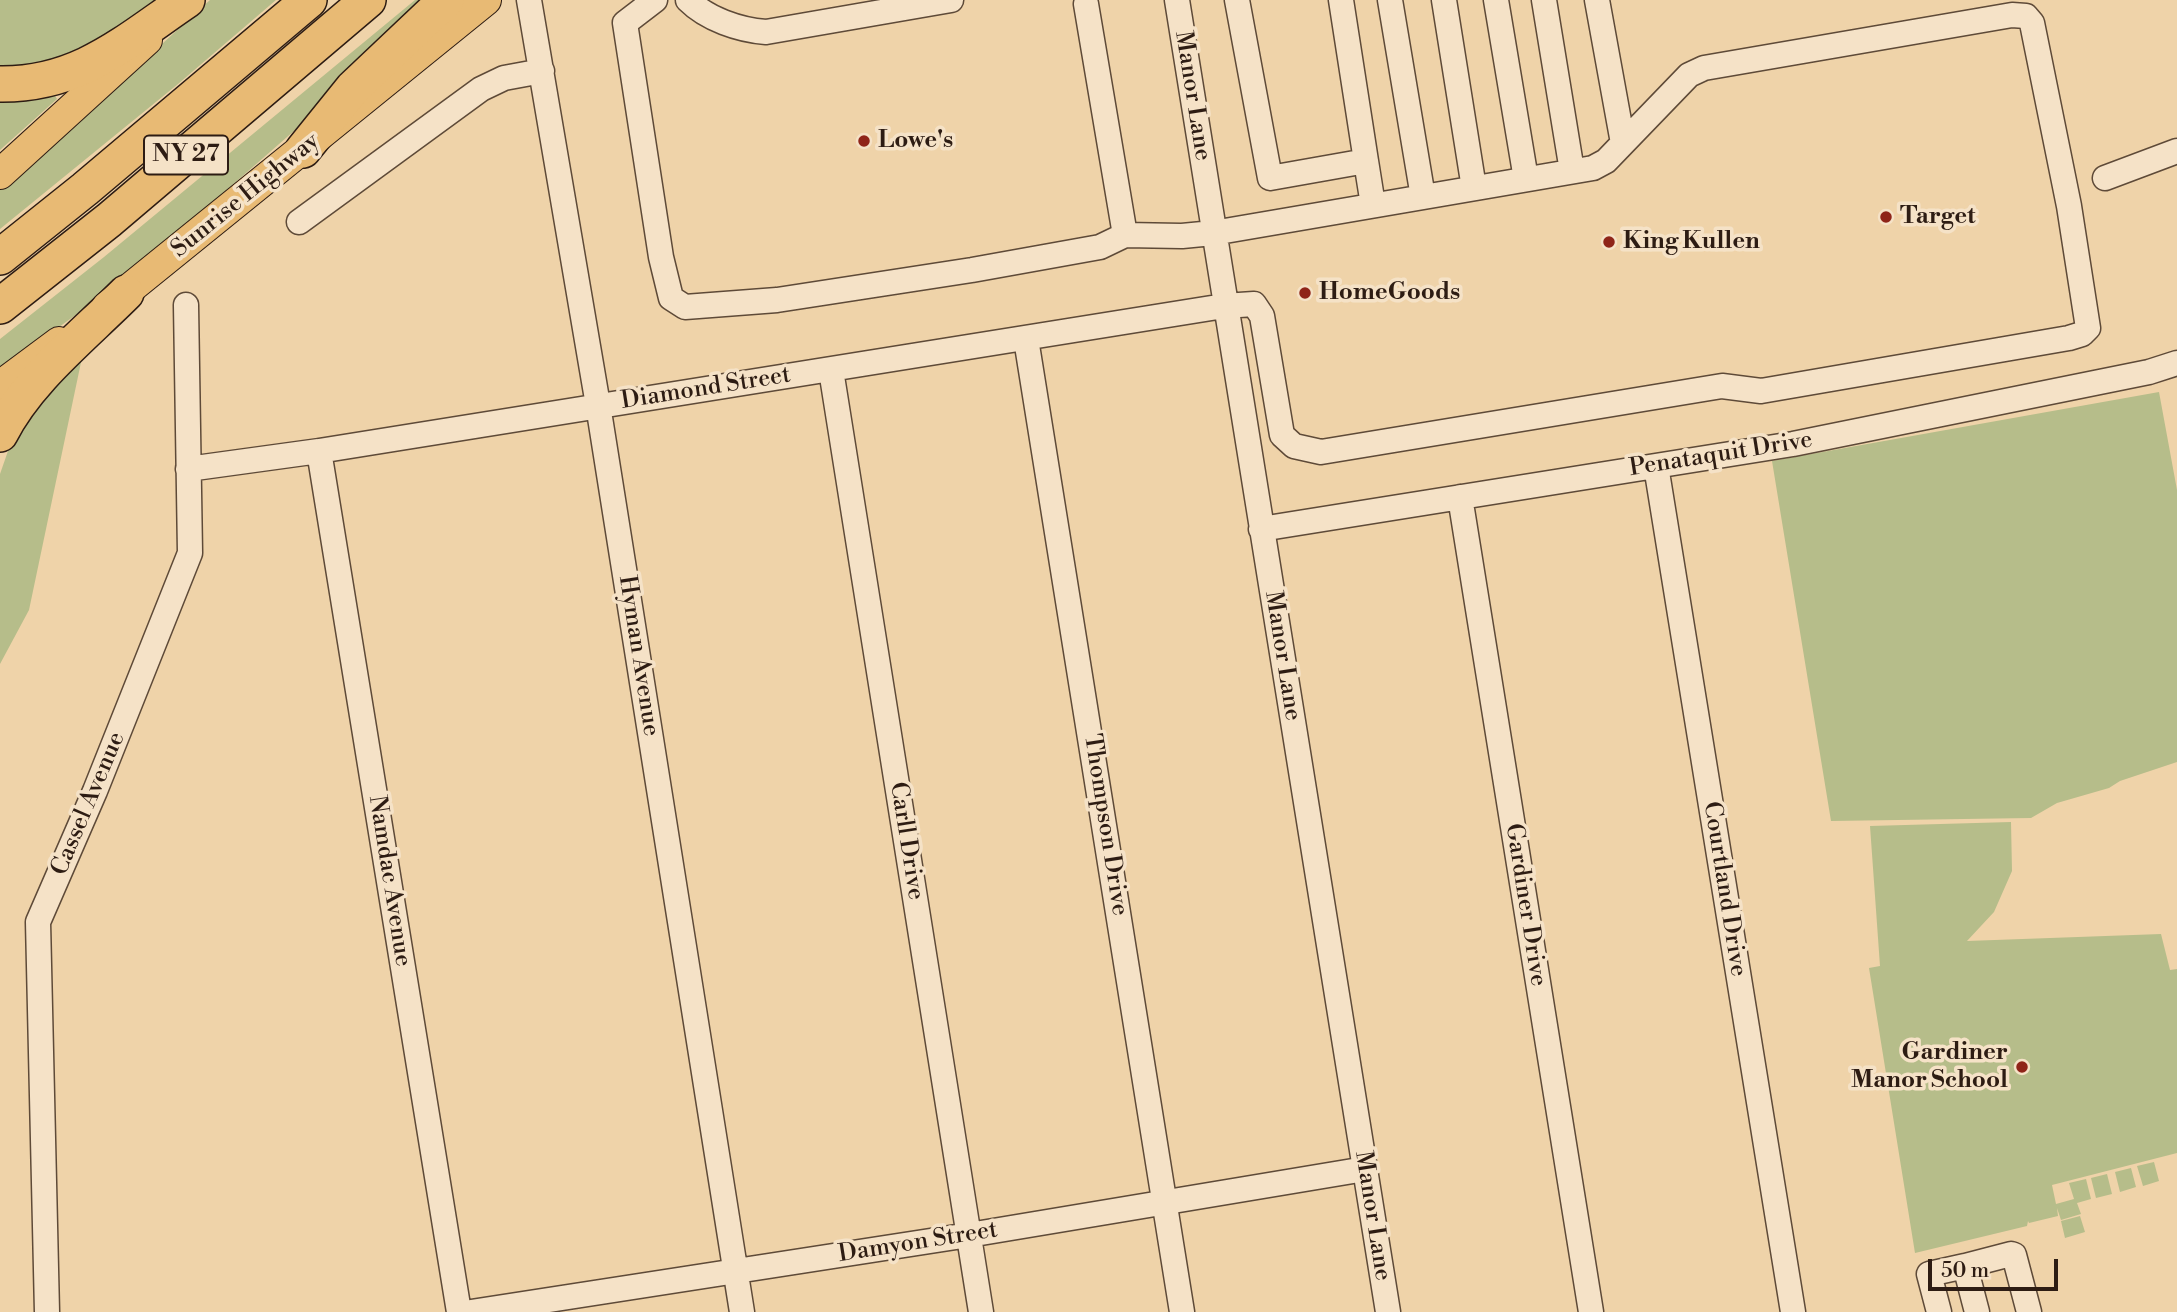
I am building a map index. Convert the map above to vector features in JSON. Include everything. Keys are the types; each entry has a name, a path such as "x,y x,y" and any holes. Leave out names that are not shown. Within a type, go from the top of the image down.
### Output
{"highway":[{"path":"0,85 41,81 89,66 189,0"},
{"name":"NY 27","path":"0,257 309,0"},
{"name":"NY 27","path":"0,306 109,220 368,0"},
{"path":"303,150 353,88 446,0"},
{"path":"0,434 32,385 125,293"}],"main road":[{"path":"0,174 189,0"},
{"name":"Sunrise Highway","path":"0,386 125,293 486,0"}],"street":[{"name":"Hyman Avenue","path":"529,0 598,405 742,1312"},
{"path":"654,0 624,12 661,257 671,298 685,307 838,292 1100,247 1125,235 1182,236 1213,233 1593,168 1623,143 1689,75 1704,68 2011,7"},
{"path":"688,0 713,17 751,31 766,32 951,0"},
{"name":"Manor Lane","path":"1177,0 1224,306 1388,1312"},
{"path":"1237,0 1270,178 1366,161"},
{"path":"1341,0 1373,205"},
{"path":"1390,0 1423,197"},
{"path":"1444,0 1474,188"},
{"path":"1496,0 1526,179"},
{"path":"1544,0 1572,171"},
{"path":"1597,0 1623,143"},
{"path":"1086,4 1125,235"},
{"name":"Diamond Street","path":"188,469 319,451 1224,306 1254,304 1262,316 1282,435 1294,446 1321,452 1722,386 1761,391 2082,334 2088,328 2069,206 2032,23 2011,7"},
{"path":"299,222 481,89 504,78 541,71"},
{"path":"2105,178 2177,151"},
{"name":"Cassel Avenue","path":"47,1312 38,922 95,791 190,553 186,305"},
{"name":"Thompson Drive","path":"1026,339 1182,1312"},
{"name":"Penataquit Drive","path":"1261,529 1793,444 2149,372 2177,363"},
{"name":"Carll Drive","path":"831,370 981,1312"},
{"name":"Namdac Avenue","path":"319,451 459,1312"},
{"name":"Courtland Drive","path":"1656,466 1793,1312"},
{"name":"Gardiner Drive","path":"1460,497 1591,1312"},
{"name":"Damyon Street","path":"471,1312 969,1235 1365,1169"},
{"path":"1939,1312 1929,1274 2011,1254 2014,1255 2029,1312"},
{"path":"1965,1266 1977,1312"}],"green space":[{"path":"0,0 171,0 133,32 0,78"},
{"path":"210,0 276,0 0,229 0,189"},
{"path":"415,0 436,0 319,109 125,279 0,370 0,339 104,257"},
{"path":"51,89 57,99 0,150 0,96"},
{"path":"84,348 29,610 0,664 0,474 16,428"},
{"path":"2159,392 2177,490 2177,762 2120,781 2109,788 2057,803 2031,818 1831,821 1772,461"},
{"path":"2011,822 2012,871 1994,912 1967,941 2161,934 2170,970 2177,969 2177,1153 2052,1185 2056,1204 2074,1199 2069,1183 2086,1179 2091,1199 2077,1203 2081,1214 2061,1220 2057,1208 2058,1216 2029,1223 2028,1221 2027,1226 1915,1253 1869,968 1880,966 1870,826"},
{"path":"2154,1162 2159,1181 2143,1186 2137,1166"},
{"path":"2131,1168 2136,1187 2120,1192 2115,1172"},
{"path":"2107,1174 2112,1194 2096,1198 2091,1178"},
{"path":"2080,1216 2085,1232 2065,1238 2061,1221"}],"place":[{"name":"Lowe's","path":"864,141"},
{"name":"Target","path":"1886,217"},
{"name":"King Kullen","path":"1609,242"},
{"name":"HomeGoods","path":"1305,293"},
{"name":"Gardiner Manor School","path":"2022,1067"}]}
